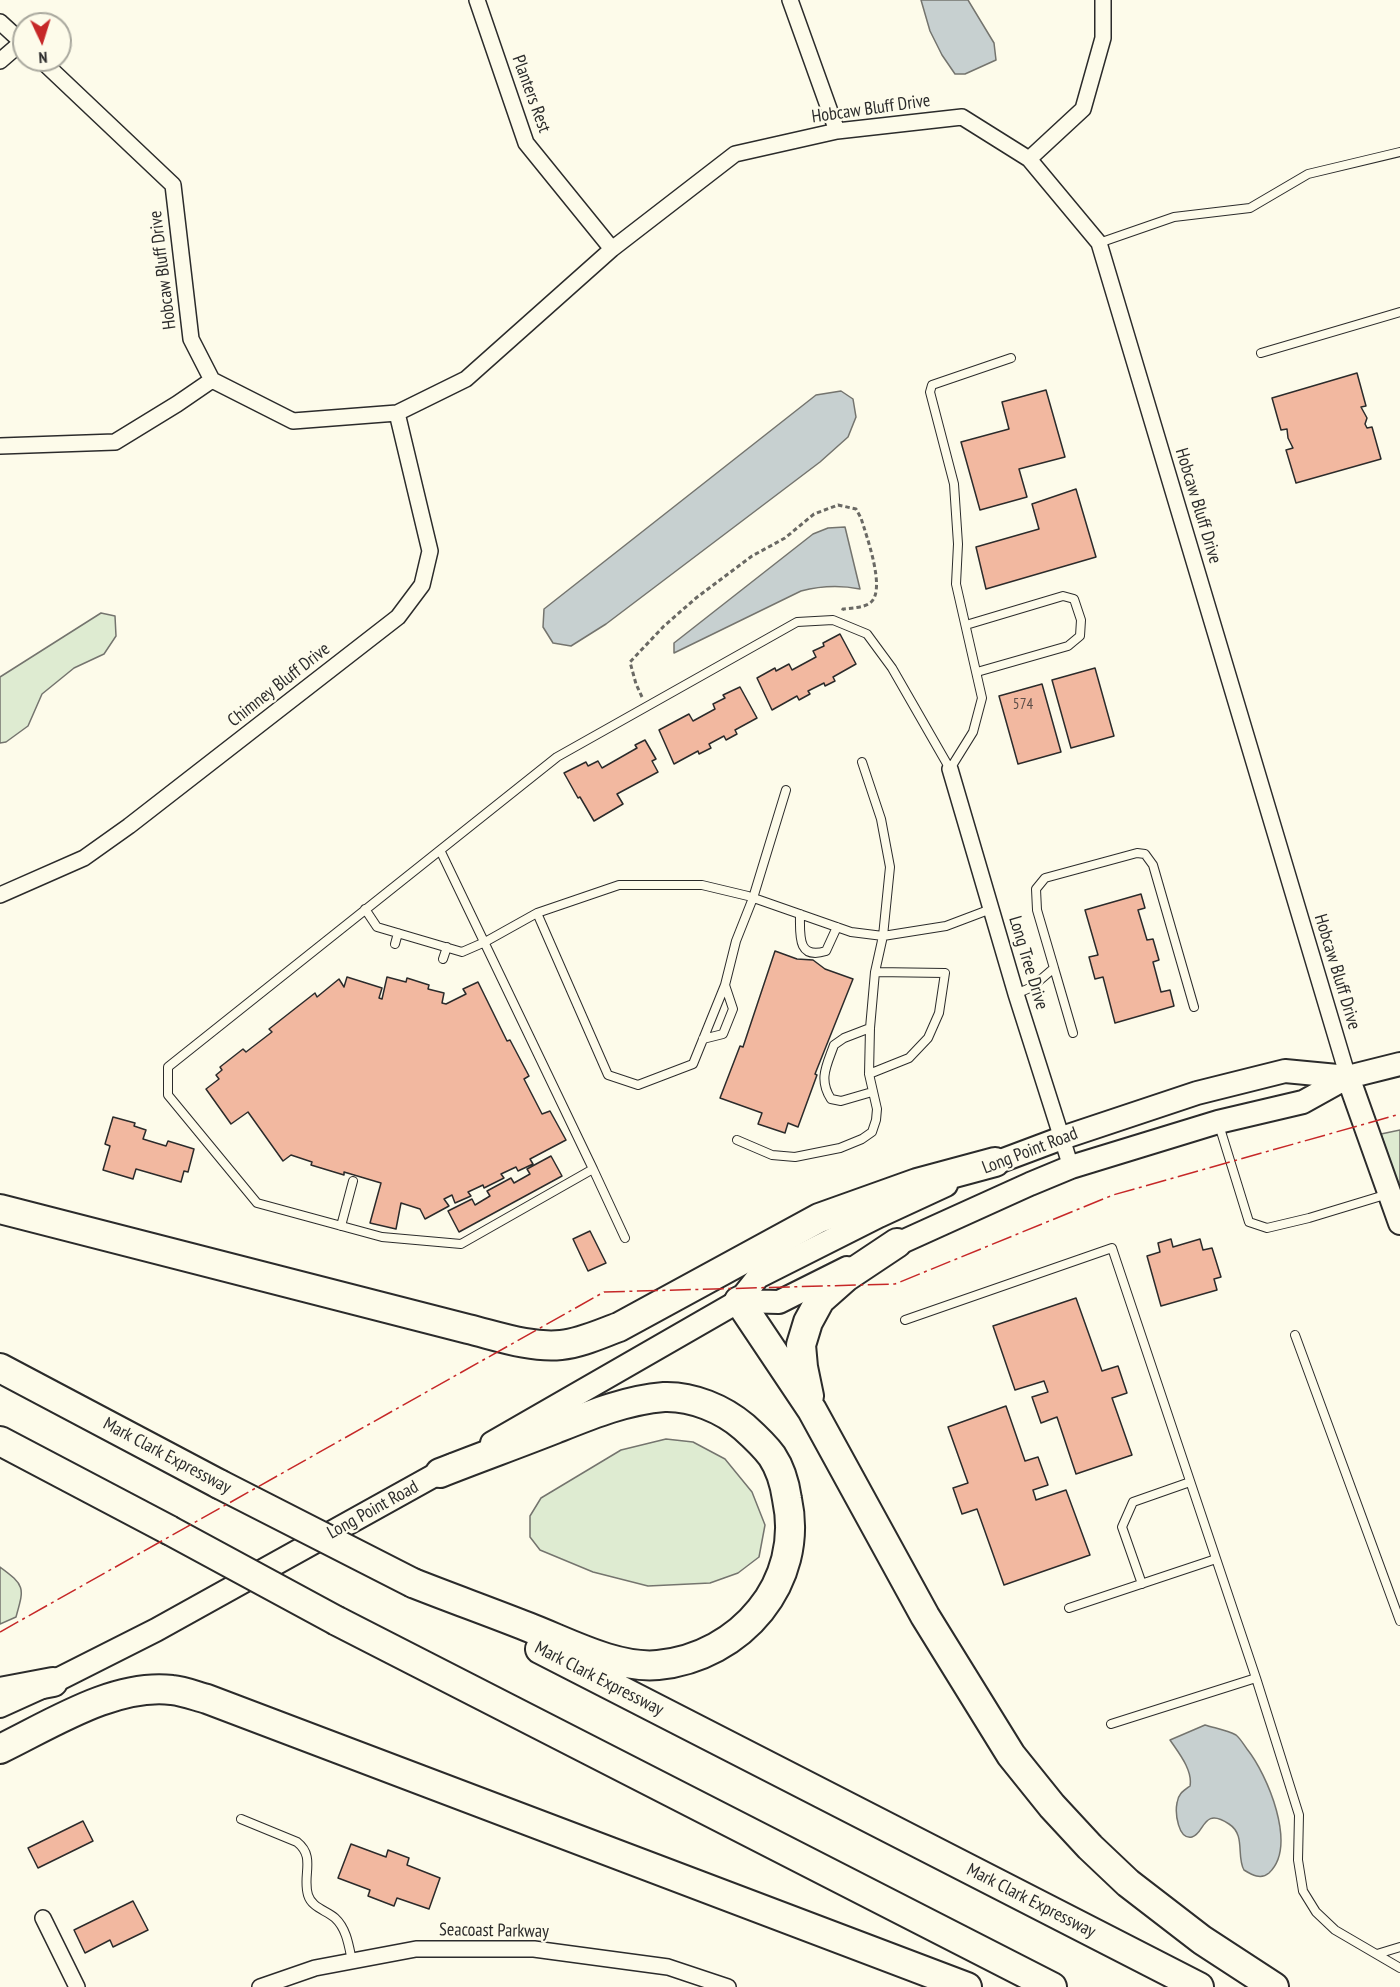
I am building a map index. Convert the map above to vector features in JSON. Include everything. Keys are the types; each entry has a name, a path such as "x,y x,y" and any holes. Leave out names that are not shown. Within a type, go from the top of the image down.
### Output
{"highway":[{"path":"0,1209 468,1329 537,1344 560,1345 588,1339 619,1327 819,1218 917,1183 995,1162"},
{"path":"812,1410 801,1345 816,1307 820,1300 846,1277 897,1243"},
{"path":"739,1301 812,1410 925,1616 1011,1755 1090,1847 1128,1883 1202,1940 1274,1987"},
{"name":"Mark Clark Expressway","path":"0,1368 219,1484 1199,1987"},
{"path":"413,1583 596,1654 628,1663 657,1665 708,1651 732,1638 754,1618 772,1596 784,1569 790,1540 791,1514 785,1486 774,1458 757,1438 734,1419 713,1407 667,1397 641,1400 608,1409 440,1473"},
{"path":"0,1442 337,1621 1052,1987"},
{"path":"0,1460 169,1530"},
{"path":"0,1692 53,1682"},
{"path":"0,1749 106,1699 144,1690 171,1690 219,1703 967,1987"}],"main road":[{"name":"Long Point Road","path":"739,1301 779,1302 897,1243 1071,1167 1218,1122 1303,1102 1348,1077 1400,1064"},
{"name":"Long Point Road","path":"0,1706 156,1630 440,1473 739,1301 758,1277 879,1216 995,1162 1197,1093 1285,1071 1348,1077"},
{"path":"1348,1077 1400,1223"}],"street":[{"name":"Planters Rest","path":"477,0 526,143 612,249"},
{"path":"790,0 837,131"},
{"path":"1029,159 1083,109 1103,38 1103,0"},
{"path":"0,22 12,33"},
{"path":"0,61 12,52"},
{"name":"Hobcaw Bluff Drive","path":"54,72 173,185 191,339 212,380 293,421 397,413 466,379 612,249 735,154 837,131 962,117 1029,159 1099,243 1348,1077"},
{"path":"0,446 115,442 212,380"},
{"name":"Chimney Bluff Drive","path":"0,895 84,858 129,826 398,617 422,585 430,551 397,413"},
{"name":"Long Tree Drive","path":"950,769 1016,994 1071,1167"},
{"path":"42,1918 77,1987"},
{"name":"Seacoast Parkway","path":"260,1987 315,1968 416,1949 534,1949 668,1967 728,1987"}],"lane":[{"path":"1099,243 1174,217 1250,208 1308,174 1400,152"},
{"path":"1261,353 1400,312"},
{"path":"593,1169 461,1244 382,1237 257,1203 168,1095 168,1067 557,757 797,622 833,620 867,634 892,668 950,769 973,732 982,698 956,584 958,544 954,484 930,392 932,385 1011,358"},
{"path":"966,625 1063,596 1074,599 1081,620 1080,636 1068,646 977,672"},
{"path":"737,1140 772,1155 795,1157 840,1148 862,1139 872,1132 876,1120 877,1109 869,1074 870,1028 875,972 883,936 890,867 881,819 862,762"},
{"path":"537,913 608,1075 638,1084 693,1064 725,985 736,941 753,898 786,790"},
{"path":"440,850 625,1238"},
{"path":"1074,1033 1037,910 1036,889 1045,878 1137,853 1145,854 1153,865 1194,1007"},
{"path":"365,909 377,927 462,952 537,913 619,885 702,885 753,898 851,932 883,936 946,926 991,909"},
{"path":"800,914 802,945 808,952 816,954 826,951 837,927"},
{"path":"395,944 398,933"},
{"path":"443,959 447,947"},
{"path":"1016,994 1032,987 1054,968"},
{"path":"869,1074 909,1058 928,1038 939,1013 945,973 875,972"},
{"path":"703,1040 723,1034 733,1010 725,985"},
{"path":"870,1028 844,1038 834,1045 823,1078 825,1090 831,1099 841,1101 872,1092"},
{"path":"1218,1122 1249,1222 1267,1228 1390,1193"},
{"path":"341,1226 353,1181"},
{"path":"905,1320 1112,1248 1256,1678 1299,1815 1298,1860 1303,1892 1316,1912 1335,1930 1400,1968"},
{"path":"1295,1335 1400,1621"},
{"path":"1142,1584 1122,1527 1133,1502 1190,1482"},
{"path":"1069,1608 1216,1559"},
{"path":"1111,1724 1256,1678"},
{"path":"241,1819 297,1842 305,1848 308,1858 307,1892 311,1902 336,1918 345,1930 352,1961"},
{"path":"1377,1954 1400,1947"}],"path":[{"path":"647,706 636,684 630,662 643,647 696,598 752,556 785,538 814,514 838,505 856,509 861,518 878,584 875,598 869,604 843,609 840,623"}],"green space":[{"path":"101,613 115,616 116,636 104,654 74,668 42,694 28,726 6,742 0,743 0,677"},
{"path":"1400,1130 1400,1190 1381,1134"},
{"path":"666,1439 693,1442 725,1459 752,1492 765,1525 759,1557 738,1573 710,1583 648,1586 593,1572 540,1550 530,1537 530,1516 541,1498 621,1450"},
{"path":"0,1567 19,1584 21,1600 16,1617 0,1624"}],"shaded area":[{"path":"921,0 968,0 994,43 996,60 965,74 955,74 930,31"},
{"path":"841,391 853,399 856,417 848,437 820,462 606,624 571,646 553,643 543,627 544,609 816,395"},
{"path":"845,527 860,589 830,587 801,591 674,653 674,643 813,534 828,528"},
{"path":"1205,1725 1237,1736 1255,1760 1270,1792 1280,1828 1281,1846 1277,1861 1266,1875 1256,1876 1244,1870 1239,1840 1229,1824 1220,1819 1209,1819 1192,1837 1183,1834 1178,1825 1176,1807 1181,1793 1190,1786 1190,1780 1184,1762 1170,1740"}],"building":[{"path":"1357,373 1366,406 1361,407 1367,418 1365,424 1367,428 1372,427 1381,459 1296,483 1286,450 1293,448 1287,429 1281,430 1272,398"},
{"path":"1046,390 1065,457 1019,469 1027,497 980,510 961,442 1009,429 1002,402"},
{"path":"1076,489 1096,557 986,589 976,547 1039,529 1032,504"},
{"path":"840,634 856,664 833,677 835,681 825,686 824,683 808,691 810,694 799,700 797,696 772,710 757,678 775,668 776,671 789,664 792,670 816,657 813,651"},
{"path":"1095,668 1114,736 1071,748 1052,680"},
{"path":"1042,684 1061,752 1018,764 999,696"},
{"path":"740,687 757,718 735,730 737,734 726,740 724,736 709,744 711,748 699,754 698,751 674,764 659,730 689,714 693,721 715,709 713,704 725,698 723,695"},
{"path":"645,740 656,759 652,761 658,772 617,794 623,804 594,821 564,773 586,762 588,766 598,761 602,768 637,748 635,745"},
{"path":"1141,894 1145,908 1138,910 1147,940 1153,939 1159,960 1153,962 1161,992 1170,990 1174,1006 1115,1023 1103,977 1095,979 1089,957 1098,955 1085,910"},
{"path":"775,951 797,959 813,960 825,969 853,979 815,1074 817,1075 798,1127 788,1123 785,1133 758,1124 762,1113 720,1098 740,1046 743,1047"},
{"path":"347,977 382,988 379,998 382,999 387,977 406,982 407,978 429,985 428,989 444,993 442,1003 446,1004 466,994 463,989 478,982 507,1041 510,1040 529,1076 524,1079 542,1114 550,1111 566,1140 530,1159 533,1164 518,1171 516,1167 501,1174 504,1178 484,1188 483,1185 468,1192 471,1196 455,1203 452,1195 444,1199 449,1206 425,1219 420,1209 401,1203 396,1229 370,1223 381,1183 311,1165 312,1162 291,1155 283,1161 248,1112 231,1124 206,1089 219,1079 216,1075 222,1070 220,1067 243,1049 246,1052 272,1032 269,1029 315,993 317,997 339,979 344,987"},
{"path":"113,1117 135,1123 134,1126 146,1130 143,1139 166,1146 168,1141 194,1149 188,1172 184,1171 181,1182 136,1169 133,1179 103,1170 110,1146 105,1144"},
{"path":"551,1156 562,1176 459,1232 448,1211 472,1199 475,1205 490,1196 487,1191 511,1178 514,1183 530,1174 527,1169"},
{"path":"590,1231 606,1263 588,1271 573,1239"},
{"path":"1171,1239 1173,1247 1200,1239 1203,1250 1212,1248 1221,1277 1214,1279 1217,1290 1161,1306 1147,1256 1160,1252 1158,1243"},
{"path":"1076,1298 1102,1371 1118,1366 1127,1393 1112,1398 1132,1455 1076,1474 1057,1417 1041,1423 1032,1397 1048,1392 1044,1381 1015,1390 993,1326"},
{"path":"1006,1406 1025,1461 1038,1457 1048,1485 1033,1490 1036,1500 1066,1490 1090,1555 1004,1585 977,1509 962,1514 953,1488 968,1483 948,1427"},
{"path":"83,1821 93,1841 38,1868 28,1848"},
{"path":"351,1844 386,1857 388,1850 409,1858 407,1865 440,1878 429,1909 397,1898 394,1906 368,1896 370,1890 338,1878"},
{"path":"133,1901 148,1930 113,1947 110,1940 85,1953 74,1930"}],"power":[{"path":"0,1632 604,1292 895,1284 1113,1195 1400,1114"}]}
